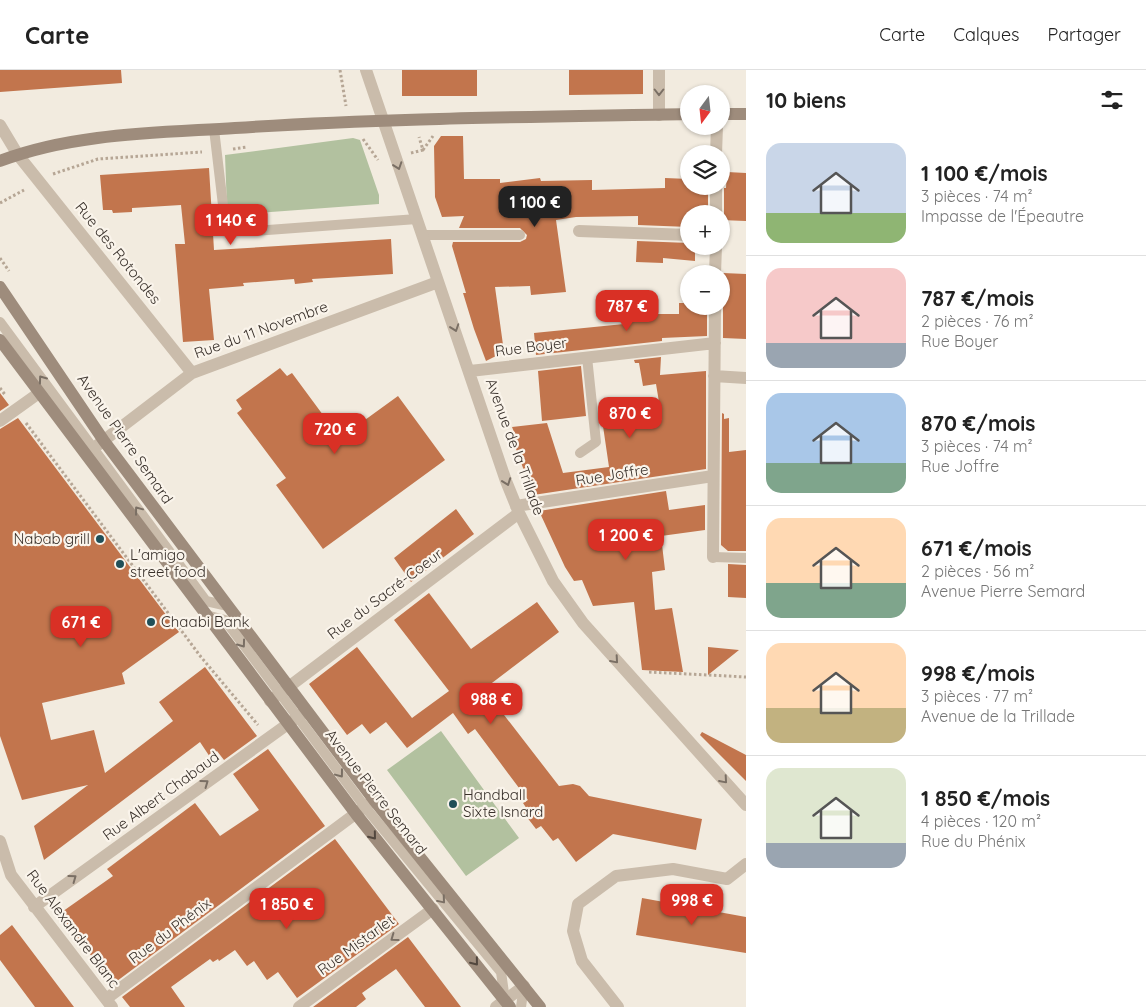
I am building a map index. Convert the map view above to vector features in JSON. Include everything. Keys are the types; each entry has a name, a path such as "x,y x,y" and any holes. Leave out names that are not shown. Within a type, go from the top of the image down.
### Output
{"main road":[{"path":"0,161 18,155 94,138 214,129 382,120 680,114"},
{"path":"730,114 746,114"},
{"name":"Avenue Pierre Semard","path":"0,287 104,441 228,606 279,694 365,807 524,986 540,1007"},
{"name":"Avenue Pierre Semard","path":"0,340 39,392 89,452 206,616 279,694 297,717 365,807 433,909 503,1005"}],"street":[{"name":"Avenue de la Trillade","path":"366,70 518,509 553,581 583,623 746,805"},
{"path":"659,70 659,115"},
{"name":"Rue des Rotondes","path":"0,125 18,155 192,373"},
{"path":"579,231 680,235"},
{"name":"Rue du 11 Novembre","path":"89,452 192,373 438,282"},
{"path":"713,557 715,315"},
{"name":"Rue Boyer","path":"470,371 715,343"},
{"path":"714,376 746,378"},
{"path":"0,421 39,392"},
{"name":"Rue Joffre","path":"518,509 713,476"},
{"name":"Rue du Sacré-Coeur","path":"279,694 518,509"},
{"name":"Rue Albert Chabaud","path":"34,907 297,717"},
{"name":"Rue du Phénix","path":"109,1003 365,807"},
{"name":"Rue Alexandre Blanc","path":"0,841 11,875 109,1003"},
{"path":"618,1007 582,960 573,931 578,904 616,876 673,869 727,879 746,864"},
{"name":"Rue Mistarlet","path":"299,1007 433,909"},
{"path":"503,1005 524,986"}],"lane":[{"path":"214,129 226,222 238,230 417,219"},
{"path":"422,235 520,235"},
{"name":"Avenue Pierre Semard","path":"0,322 89,452 206,601 228,606"},
{"path":"580,453 596,442 587,357"},
{"path":"713,557 746,558"},
{"name":"Avenue Pierre Semard","path":"365,807 501,972 503,1005"},
{"path":"521,1007 524,986"}],"path":[{"path":"340,70 346,105"},
{"path":"344,92 350,91"},
{"path":"356,136 363,138 376,160 383,160"},
{"path":"404,154 423,150 419,138"},
{"path":"0,202 39,181 98,159 217,151 255,146"},
{"path":"0,388 201,657 269,738"},
{"path":"624,670 746,677"}],"green space":[{"path":"353,138 360,140 379,195 379,204 232,215 227,208 225,155"},
{"name":"Handball Sixte Isnard","path":"441,731 519,838 466,876 387,770"}],"building":[{"path":"0,70 121,70 122,83 0,92"},
{"path":"402,70 477,70 477,96 402,96"},
{"path":"569,70 643,70 643,94 569,95"},
{"path":"441,136 463,136 464,179 500,179 500,183 540,178 541,181 592,180 592,190 665,188 665,178 680,179 680,195 708,195 708,205 680,205 680,227 638,225 638,216 576,217 556,220 566,292 531,295 530,286 495,287 504,352 486,361 463,293 466,293 452,246 453,242 520,242 526,239 527,235 520,228 459,228 464,216 442,217 435,197 434,146"},
{"path":"209,168 214,250 391,239 393,274 312,279 313,282 295,284 294,279 243,283 244,286 209,289 214,340 183,342 175,244 185,244 181,205 132,208 132,212 113,213 112,210 103,210 100,175"},
{"path":"730,172 746,173 746,221 730,220 730,205 724,205 724,195 730,195"},
{"path":"637,241 680,243 680,255 695,255 695,261 663,258 663,263 636,262"},
{"path":"730,273 746,274 746,339 723,338 723,315 730,315"},
{"path":"680,303 680,315 707,315 707,336 662,338 662,341 536,355 534,333 624,324 624,319 650,319 650,314 679,314"},
{"path":"661,357 660,375 706,371 706,469 533,495 512,438 516,437 512,427 547,423 563,473 609,467 603,426 662,420 656,384 643,386 639,363 635,363 634,360"},
{"path":"581,366 586,416 542,421 538,371"},
{"path":"280,368 287,376 292,373 340,438 398,396 445,460 323,549 276,485 286,478 237,413 242,409 236,400"},
{"path":"0,393 9,405 0,411"},
{"path":"722,413 724,414 724,419 729,418 729,452 746,450 746,551 728,551 721,545"},
{"path":"18,418 179,632 122,673 125,684 42,703 51,740 94,730 105,773 173,721 159,702 205,667 257,736 224,760 217,751 210,757 200,742 44,860 34,826 88,785 22,800 0,736 0,429"},
{"path":"666,491 669,510 705,505 705,530 661,536 665,570 652,572 655,610 672,608 683,672 642,670 634,602 593,606 582,580 574,581 565,567 539,511"},
{"path":"456,509 474,534 411,582 394,558"},
{"path":"728,564 746,565 746,598 728,597"},
{"path":"429,593 471,649 537,602 559,632 484,689 559,786 573,784 580,786 589,796 702,819 696,850 613,834 576,862 558,838 553,841 541,826 536,829 523,812 527,809 523,803 528,800 475,729 468,734 453,713 407,748 386,722 370,734 362,724 347,735 309,684 357,647 412,718 449,691 394,620"},
{"path":"708,647 739,650 708,675"},
{"path":"702,732 746,755 746,781 700,735"},
{"path":"268,749 325,826 113,984 59,914 113,876 107,869 195,803 220,836 259,810 233,774"},
{"path":"335,839 399,924 297,998 278,972 267,980 254,961 247,966 235,950 219,961 218,959 213,962 210,959 171,987 185,1007 130,1007 122,997"},
{"path":"642,898 746,917 746,953 636,935"},
{"path":"12,925 74,1007 35,1007 0,960 0,935"},
{"path":"408,937 461,1007 425,1007 396,969 362,993 366,999 356,1007 313,1007"}],"place":[{"name":"Nabab grill","path":"100,539"},
{"name":"L'amigo street food","path":"120,564"},
{"name":"Chaabi Bank","path":"151,622"},
{"name":"Handball Sixte Isnard","path":"453,804"}]}
